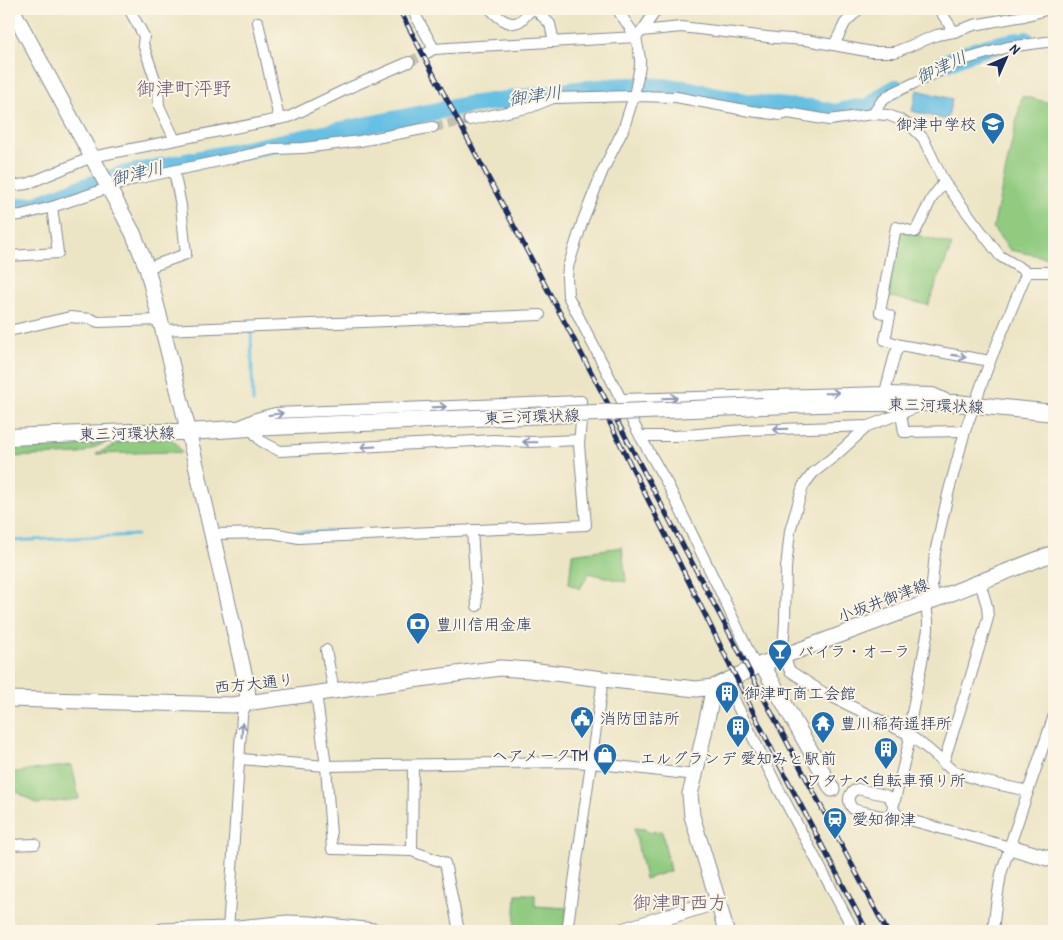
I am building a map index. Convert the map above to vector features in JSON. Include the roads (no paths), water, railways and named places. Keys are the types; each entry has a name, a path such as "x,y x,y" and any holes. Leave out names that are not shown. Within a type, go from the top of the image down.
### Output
{"main road":[{"name":"東三河環状線","path":"9,437 130,432 188,432 848,403 956,403 1054,413"}],"street":[{"path":"12,9 133,233 147,268 212,534 247,686 248,702 243,712 228,930"},
{"path":"129,9 144,36 143,44 158,88 159,106 175,140"},
{"path":"412,9 431,51 639,34 681,27 806,40 872,52 895,52 937,35 1049,9"},
{"path":"490,9 501,19 517,23 534,9 550,24 554,42"},
{"path":"616,9 639,34"},
{"path":"656,9 639,34 640,66 634,93 623,130 603,170 583,220 568,267 568,296 640,436 668,485 759,665 835,792 853,809 880,816 902,818 1054,860"},
{"path":"834,45 845,23 859,9"},
{"path":"939,9 954,32"},
{"path":"258,22 279,119"},
{"path":"873,114 881,102 891,94 963,60 1008,47 1054,41"},
{"path":"9,186 27,184 93,158 289,117 409,62"},
{"path":"469,120 531,108 538,103 553,98 634,93 676,97 750,111 781,115 788,113 829,120 873,114 888,115 901,120 913,128 922,138 944,182 1000,256 1027,272 1054,272"},
{"path":"9,216 52,207 108,186 135,179 275,149 303,148 360,141 433,127"},
{"path":"147,268 186,254 181,206 174,171"},
{"path":"944,182 932,198 915,232 896,227 880,312 890,316 884,340 900,345 990,361"},
{"path":"9,256 58,253 52,207"},
{"path":"902,818 893,808 890,796 909,742 908,734 928,630 935,553 948,494 965,431 990,361 1027,272"},
{"path":"9,331 70,317 91,319 98,322 162,325 540,315"},
{"path":"885,392 895,354 900,345"},
{"path":"621,399 885,392 933,394 956,403"},
{"path":"212,534 272,533 299,538 586,525 579,440 581,401 276,413 256,418 230,429"},
{"path":"640,436 675,436 746,430 868,426 929,403"},
{"path":"901,414 904,432 965,431"},
{"path":"868,426 813,473 803,486 790,531 786,568 784,656 790,671 824,693 908,734 952,771 1028,791"},
{"path":"250,428 262,440 280,451 494,440 530,442 579,440"},
{"path":"472,530 477,606"},
{"name":"小坂井御津線","path":"603,679 696,689 719,684 759,665 1054,553"},
{"path":"943,764 970,682 988,618 987,606 980,582"},
{"path":"326,650 334,691"},
{"name":"西方大通り","path":"9,699 222,705 500,668 603,679"},
{"path":"567,931 603,679"},
{"path":"719,684 690,794 692,816 726,931"},
{"path":"719,684 777,786 854,931"},
{"path":"316,693 326,766 332,848 412,851 445,863 459,931"},
{"path":"993,931 1001,874 1028,791 1050,743 1054,715"},
{"path":"240,759 326,766 565,762 592,763 695,775"},
{"path":"412,851 413,765"},
{"path":"835,792 846,795 857,789 862,789 890,796"},
{"path":"853,809 850,806 849,798 854,791"},
{"path":"884,816 892,812 893,808"},
{"path":"9,845 35,844"},
{"path":"622,931 718,901"},
{"path":"162,931 228,930 288,923 374,931"}],"water":[{"path":"917,90 952,99 947,120 912,111"}],"waterway":[{"name":"御津川","path":"946,63 985,48 1026,40"},
{"name":"御津川","path":"9,208 36,205 121,175 462,106 577,90 623,86 686,89 744,102 812,108 835,113 856,108 866,109 896,88"},
{"path":"253,331 251,331 253,402"},
{"path":"295,532 367,530"},
{"path":"9,541 137,535"}],"tunnel":[{"path":"409,62 427,53"},
{"path":"433,127 469,120"}],"railway":[{"path":"399,9 887,931"},
{"path":"603,409 778,762 867,931"}],"place":[{"name":"御津中学校","path":"993,145"},
{"name":"豊川信用金庫","path":"418,645"},
{"name":"バイラ・オーラ","path":"780,672"},
{"name":"御津町商工会館","path":"727,714"},
{"name":"消防団詰所","path":"582,739"},
{"name":"豊川稲荷遥拝所","path":"823,744"},
{"name":"エルグランデ 愛知みと駅前","path":"738,748"},
{"name":"ワタナベ自転車預り所","path":"886,770"},
{"name":"ヘアメークTM","path":"605,776"},
{"name":"愛知御津","path":"835,840"}],"district":[{"name":"御津町泙野","path":"184,88"},
{"name":"御津町西方","path":"680,902"}]}
